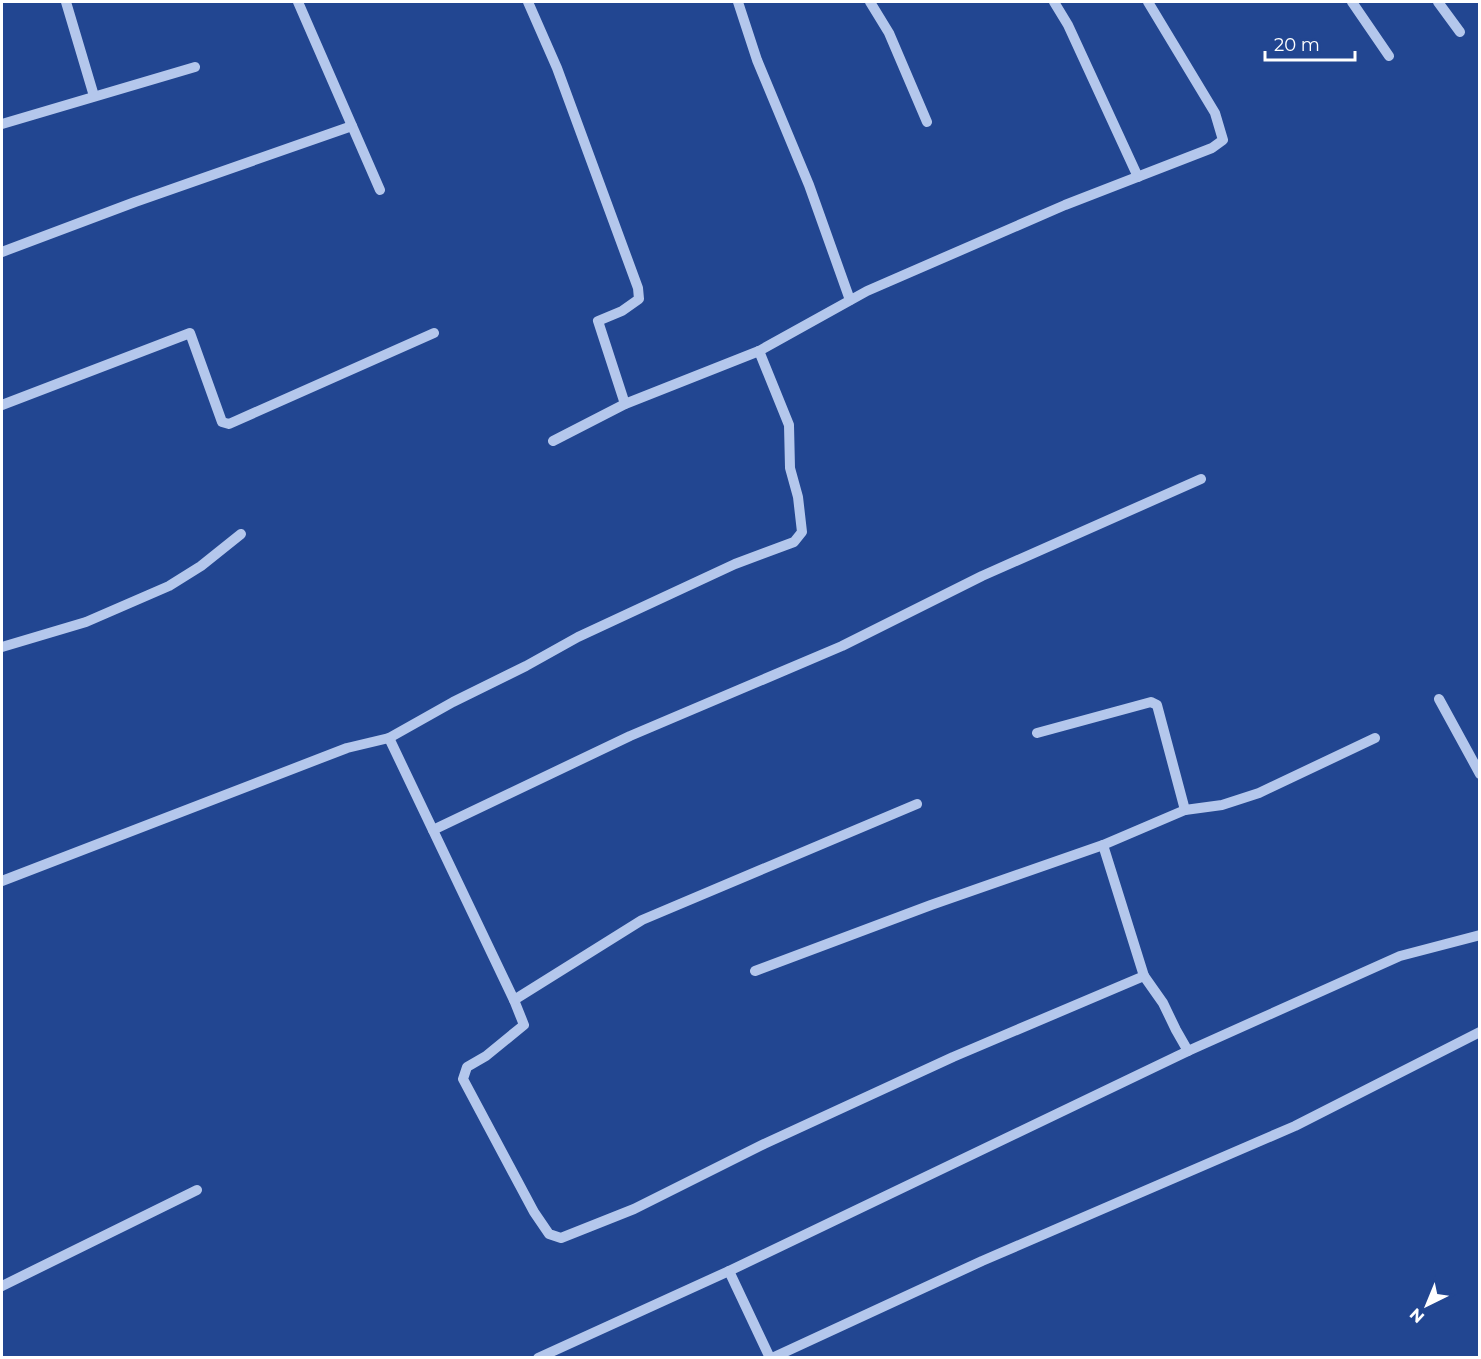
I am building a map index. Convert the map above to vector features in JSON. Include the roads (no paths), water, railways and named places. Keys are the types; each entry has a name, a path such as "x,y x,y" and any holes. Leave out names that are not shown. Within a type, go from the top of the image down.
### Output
{"street":[{"path":"66,2 94,96"},
{"path":"298,2 380,190"},
{"path":"528,2 556,68 638,288 639,299 622,311 598,321 625,404"},
{"path":"738,2 757,60 809,185 850,300"},
{"path":"870,2 889,33 927,122"},
{"path":"1054,2 1068,25 1138,177"},
{"path":"553,441 625,404 759,351 867,291 1065,205 1212,148 1222,140 1215,112 1148,2"},
{"path":"1352,2 1389,56"},
{"path":"1438,2 1460,32"},
{"path":"2,124 195,67"},
{"path":"2,252 135,202 352,126"},
{"path":"2,405 190,333 222,422 229,424 434,333"},
{"path":"2,881 346,748 389,738 578,637 735,564 794,542 802,532 798,497 790,468 789,425 759,351"},
{"path":"433,830 630,736 842,646 982,576 1201,480"},
{"path":"2,647 86,622 169,586 201,566 241,534"},
{"path":"1439,699 1479,774"},
{"path":"1037,733 1151,702 1157,705 1185,810"},
{"path":"389,738 524,1025 486,1056 467,1067 463,1079 534,1212 549,1234 561,1238 634,1209 764,1144 953,1057 1144,976"},
{"path":"755,971 931,905 1103,846 1185,810 1222,805 1259,793 1375,738"},
{"path":"514,1000 642,920 917,804"},
{"path":"1103,846 1144,976 1163,1003 1188,1051"},
{"path":"538,1358 729,1271 1188,1051 1400,956 1479,935"},
{"path":"729,1271 771,1358 982,1261 1295,1126 1479,1032"},
{"path":"2,1286 197,1190"}]}
